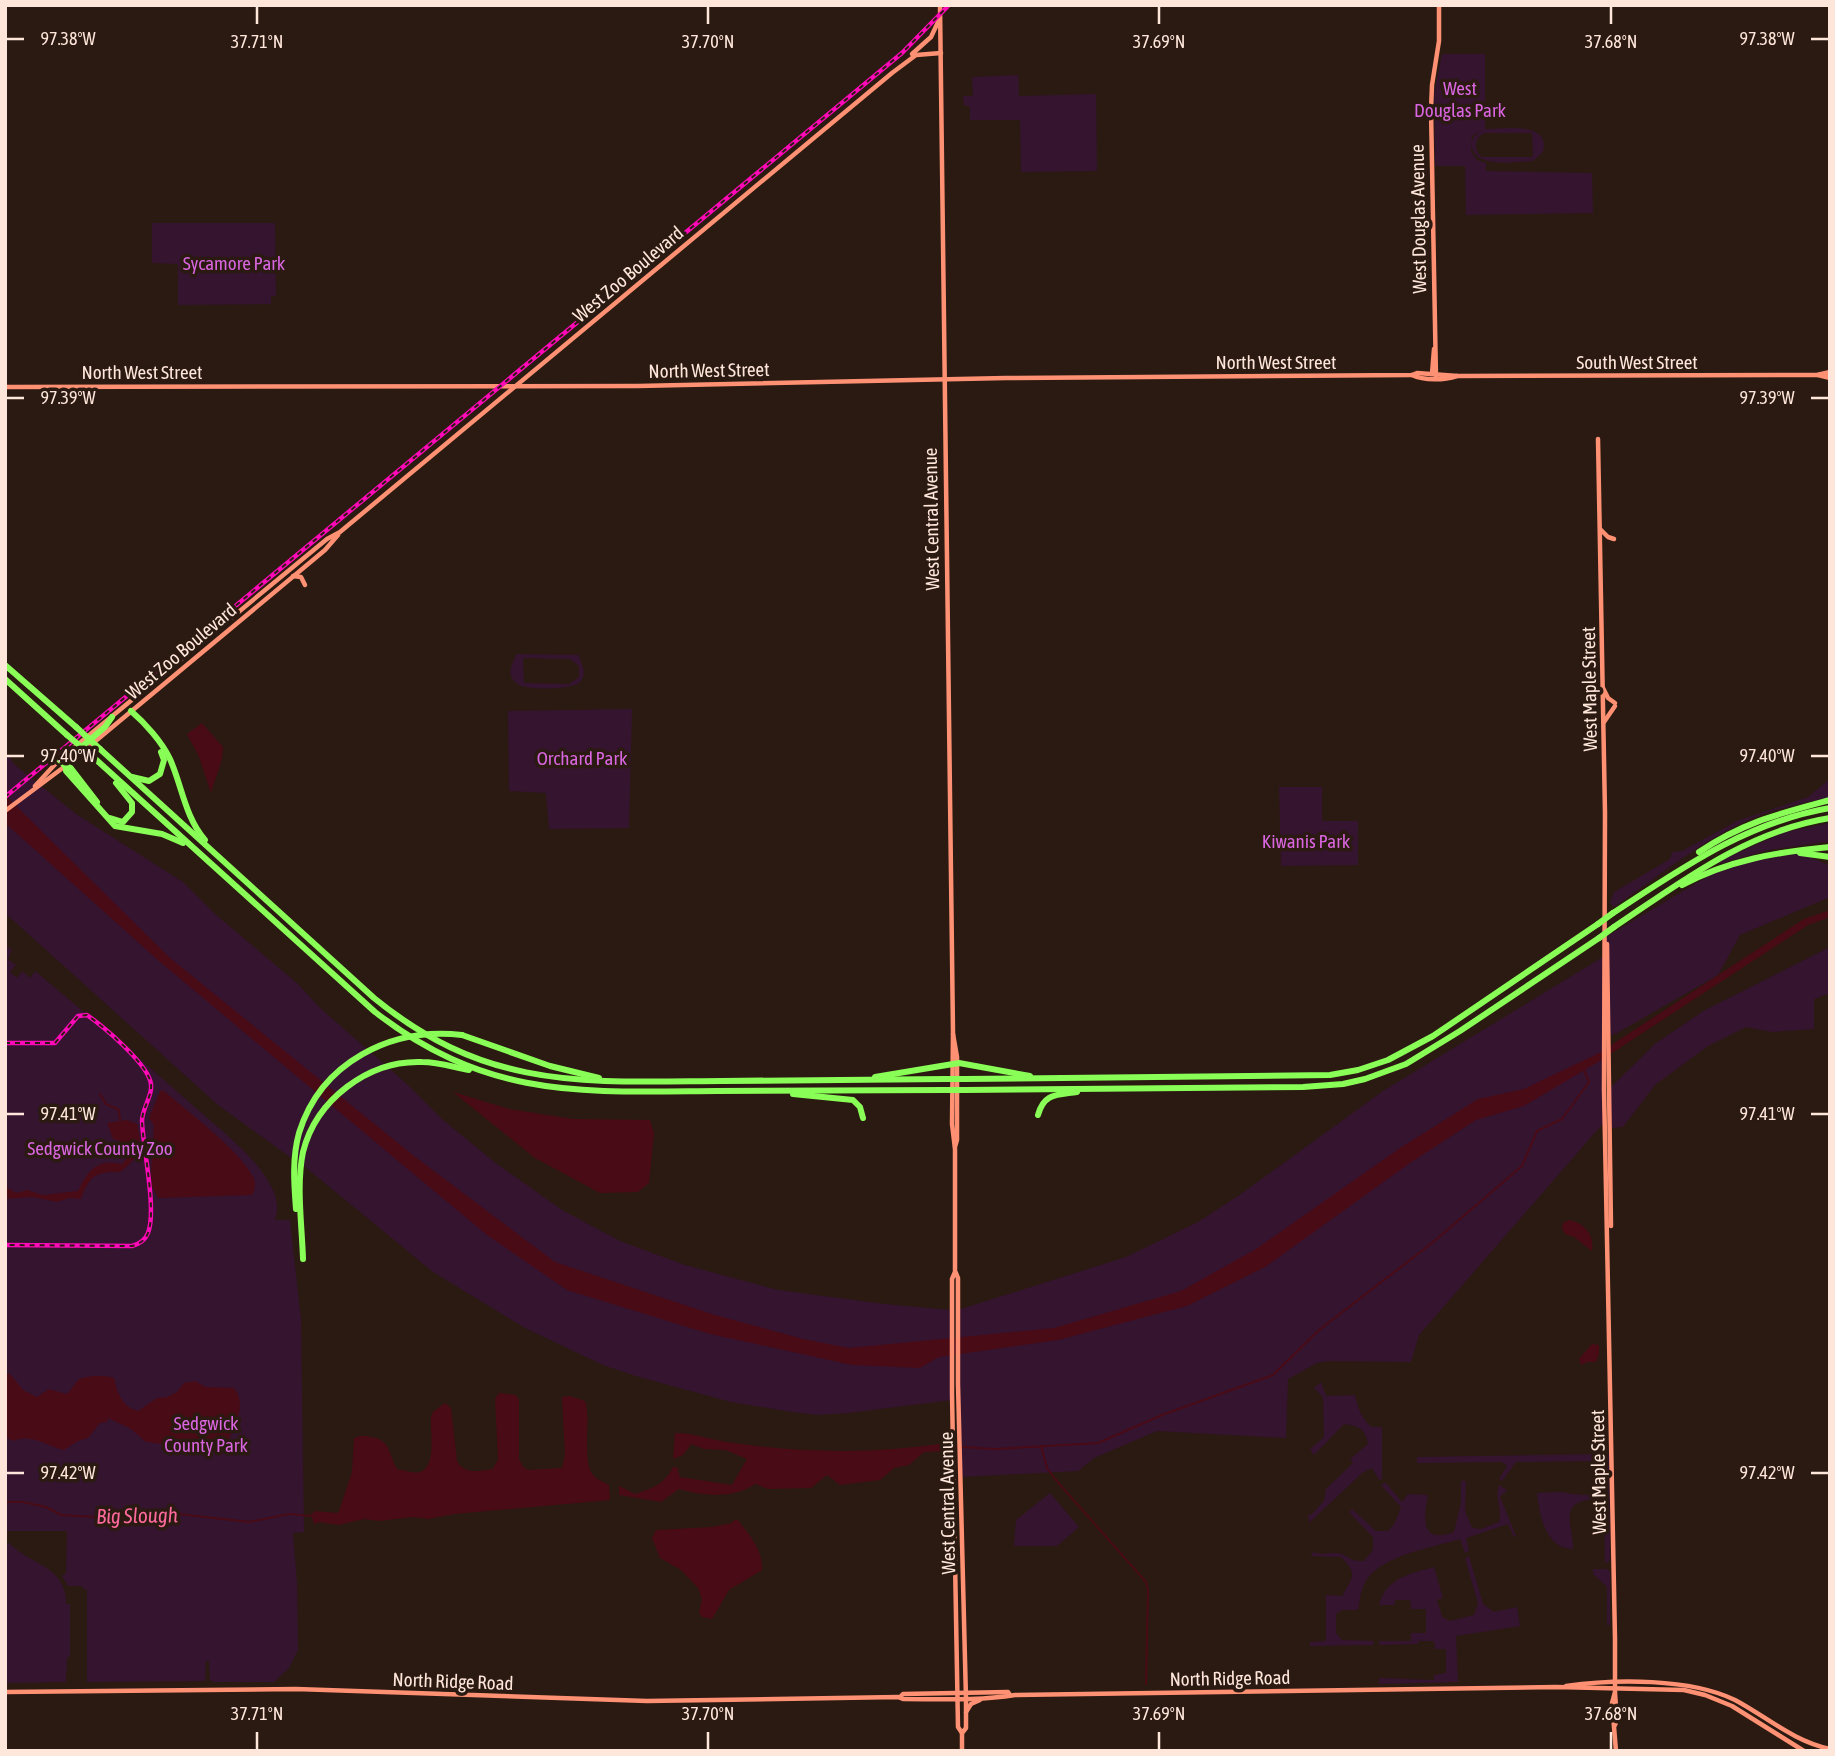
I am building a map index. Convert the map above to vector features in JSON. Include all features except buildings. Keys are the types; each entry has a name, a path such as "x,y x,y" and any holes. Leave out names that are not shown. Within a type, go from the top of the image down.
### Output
{"highway":[{"path":"5,666 76,727 374,998 428,1036 471,1057 516,1071 568,1080 618,1082 1309,1077 1365,1068 1408,1051 1433,1036 1673,873 1719,846 1753,829 1830,808"},
{"path":"5,679 387,1022 432,1050 487,1074"},
{"path":"128,775 144,781 154,779 163,771 164,760 163,754 129,708"},
{"path":"129,708 155,737 169,758 195,827 219,858"},
{"path":"112,717 96,735 65,761 66,771 110,823 121,828 170,837 201,856"},
{"path":"59,760 66,767 70,767 111,819 123,822 131,816 132,803 109,773"},
{"path":"1673,873 1706,848 1740,828 1782,812 1830,800"},
{"path":"618,1082 550,1066 462,1035 432,1033 391,1040 356,1057 328,1082 309,1111 299,1133 294,1167 303,1259 299,1209 303,1153 309,1135 324,1109 342,1090 368,1073 393,1065 420,1062 575,1091 1112,1089 1313,1087 1343,1084 1374,1076 1424,1055 1727,853 1785,830 1830,818"},
{"path":"1641,909 1707,873 1767,855 1830,847"},
{"path":"1767,855 1808,853 1830,857"},
{"path":"847,1080 954,1064 1046,1079"},
{"path":"1038,1115 1043,1102 1048,1098 1112,1089"},
{"path":"763,1091 853,1100 860,1107 863,1118"}],"main road":[{"name":"West Central Avenue","path":"940,5 953,1033 956,1041 957,1679 958,1727 962,1733 962,1751"},
{"name":"West Douglas Avenue","path":"1434,376 1431,110 1439,41 1439,5"},
{"path":"905,62 931,37 940,19"},
{"name":"West Zoo Boulevard","path":"35,786 66,767 129,708 327,539 340,532 905,62 916,54 941,53"},
{"name":"South West Street","path":"1434,376 1450,379 1458,376 1830,372"},
{"name":"South West Street","path":"1817,374 1830,378"},
{"name":"North West Street","path":"5,387 638,386 944,379 1434,376"},
{"name":"West Maple Street","path":"1598,439 1603,722 1602,938 1608,1125"},
{"path":"1600,528 1606,536 1614,539"},
{"name":"West Zoo Boulevard","path":"5,811 35,786 59,760 112,717 129,708 292,576 332,543 340,532"},
{"path":"292,576 301,578 305,585"},
{"path":"1602,686 1608,698 1615,704 1603,722"},
{"name":"West Maple Street","path":"1602,938 1609,1004 1609,1251 1616,1751"},
{"name":"West Central Avenue","path":"956,1455 966,1696 966,1728 962,1733"},
{"path":"957,1679 952,1689 941,1696 958,1711"},
{"path":"965,1682 982,1696 971,1704 966,1713"},
{"name":"North Ridge Road","path":"5,1692 296,1689 647,1702 1615,1688 1674,1683 1694,1690"},
{"path":"1694,1690 1731,1699 1801,1740 1830,1749"},
{"path":"1694,1690 1732,1706 1804,1751"}],"green space":[{"name":"West Douglas Park","path":"1442,54 1485,54 1485,129 1514,128 1533,131 1540,135 1544,142 1543,152 1533,161 1508,163 1480,158 1475,154 1472,142 1483,129 1472,136 1471,152 1477,160 1486,163 1486,171 1592,173 1593,213 1466,215 1465,166 1435,166 1434,94","holes":["1484,133 1532,133 1533,157 1482,157 1476,148 1478,138"]},
{"path":"1018,75 1019,96 1096,94 1097,171 1021,172 1020,120 970,120 970,107 964,105 963,96 973,96 972,77"},
{"name":"Sycamore Park","path":"152,223 275,223 276,296 271,296 271,304 178,305 178,264 152,263"},
{"path":"516,654 579,655 583,677 577,684 563,688 520,685 511,675","holes":["523,659 570,659 579,666 579,677 569,684 524,683"]},
{"name":"Orchard Park","path":"632,709 629,828 549,829 546,793 509,791 508,711"},
{"path":"5,752 15,765 76,814 183,882 215,914 298,984 319,1007 409,1086 443,1120 497,1164 562,1210 620,1241 685,1265 778,1290 952,1310 952,1400 818,1415 731,1402 603,1365 525,1328 433,1272 304,1166 296,1156 294,1160 218,1105 5,913"},
{"path":"1830,779 1830,797 1745,821 1687,855 1614,907 1610,903 1614,892 1670,859 1672,852 1682,851 1737,821 1808,797"},
{"name":"Kiwanis Park","path":"1279,787 1322,787 1322,821 1358,821 1358,865 1281,866"},
{"path":"1830,823 1830,841 1769,850 1719,864 1718,861 1785,832"},
{"path":"1801,853 1830,866 1830,897 1740,935 1718,975 1609,1036 1606,937 1725,866"},
{"path":"5,945 12,950 8,959 16,965 10,972 17,978 22,971 30,978 35,971 239,1146 258,1166 273,1190 277,1205 275,1220 290,1220 301,1320 304,1532 293,1533 298,1650 289,1668 274,1682 213,1682 210,1680 209,1661 206,1661 205,1681 87,1682 87,1589 83,1589 83,1586 68,1586 62,1576 66,1573 67,1531 5,1531"},
{"path":"1830,947 1830,993 1814,999 1814,1029 1772,1032 1746,1027 1708,1046 1655,1085 1623,1127 1610,1128 1610,1088 1656,1043 1705,1010"},
{"path":"1603,957 1605,1121 1419,1335 1411,1362 1328,1361 1317,1363 1288,1379 1286,1438 1157,1431 1094,1458 1078,1471 960,1477 958,1310 1126,1257 1198,1222 1383,1091"},
{"path":"1321,1382 1326,1396 1355,1395 1360,1412 1371,1427 1382,1427 1382,1479 1379,1480 1372,1468 1362,1473 1309,1523 1308,1514 1311,1515 1324,1501 1326,1489 1353,1463 1350,1459 1368,1444 1360,1429 1344,1424 1314,1455 1310,1449 1324,1437 1323,1397 1314,1388"},
{"path":"1609,1454 1610,1560 1605,1564 1604,1503 1599,1499 1586,1500 1572,1508 1570,1522 1573,1549 1556,1543 1550,1537 1542,1521 1537,1493 1586,1495 1597,1492 1601,1487 1602,1474 1592,1461 1516,1462 1502,1481 1499,1479 1507,1466 1502,1462 1417,1463 1417,1457"},
{"path":"1461,1481 1466,1481 1465,1511 1472,1528 1481,1529 1499,1522 1499,1485 1507,1490 1500,1497 1516,1536 1514,1537 1508,1524 1466,1538 1469,1551 1465,1553 1460,1539 1391,1561 1369,1576 1362,1590 1358,1610 1342,1610 1336,1614 1336,1633 1342,1640 1374,1641 1373,1645 1310,1646 1310,1642 1326,1641 1326,1595 1342,1596 1352,1576 1350,1568 1341,1557 1311,1556 1313,1552 1339,1553 1364,1561 1373,1550 1373,1537 1349,1512 1352,1509 1376,1531 1388,1531 1395,1523 1401,1507 1381,1485 1386,1483 1402,1502 1408,1494 1428,1495 1425,1521 1430,1532 1443,1535 1454,1532 1461,1503"},
{"path":"1050,1493 1079,1527 1057,1546 1014,1546 1016,1520"},
{"path":"9,1543 54,1574 65,1591 66,1604 70,1604 70,1657 67,1657 66,1682 5,1683 5,1544"},
{"path":"1469,1556 1483,1604 1494,1612 1517,1607 1520,1626 1456,1636 1458,1682 1379,1684 1379,1678 1434,1680 1434,1675 1446,1673 1446,1649 1435,1649 1434,1641 1379,1645 1379,1641 1411,1641 1411,1633 1426,1633 1426,1609 1411,1609 1410,1600 1395,1600 1395,1605 1379,1605 1387,1589 1400,1578 1434,1567 1443,1598 1437,1600 1442,1617 1450,1621 1474,1615 1478,1603 1465,1558"},
{"path":"1593,1569 1607,1569 1610,1572 1610,1625 1607,1625 1607,1587 1593,1574"}],"shaded area":[{"path":"202,723 223,747 211,793 199,757 187,734"},
{"path":"5,795 170,958 414,1156 555,1262 715,1315 803,1339 849,1348 1054,1328 1181,1291 1256,1249 1400,1148 1478,1099 1524,1089 1599,1053 1804,919 1830,910 1830,917 1808,925 1598,1062 1524,1106 1476,1120 1410,1163 1265,1267 1187,1306 1058,1340 939,1357 920,1368 852,1365 710,1334 567,1290 487,1235 159,961 5,823"},
{"path":"160,1091 164,1091 200,1121 239,1157 254,1179 252,1195 158,1198 152,1186 154,1125 149,1118"},
{"path":"453,1092 509,1109 573,1119 650,1120 654,1133 649,1183 638,1192 600,1193 535,1158"},
{"path":"127,1120 137,1124 139,1132 135,1157 120,1172 94,1176 81,1199 69,1198 57,1202 33,1197 5,1199 5,1177 8,1188 16,1193 27,1190 43,1195 78,1191 95,1167 106,1163 122,1164 127,1158 127,1151 121,1148 120,1141 113,1139 107,1123"},
{"path":"1569,1220 1579,1224 1590,1235 1592,1251 1574,1237 1565,1234 1563,1223"},
{"path":"1592,1344 1599,1345 1596,1362 1581,1365 1579,1359"},
{"path":"5,1374 10,1374 23,1390 37,1397 49,1389 66,1394 78,1380 86,1377 111,1377 114,1378 124,1402 138,1411 157,1398 177,1392 184,1383 195,1381 206,1387 234,1388 240,1401 239,1414 228,1441 204,1445 192,1440 172,1445 146,1442 131,1429 108,1418 107,1422 100,1423 88,1438 64,1450 32,1439 13,1441 5,1437"},
{"path":"499,1393 516,1395 519,1400 519,1459 528,1470 562,1468 565,1455 562,1397 570,1396 585,1401 588,1462 595,1477 609,1485 610,1500 454,1514 428,1519 364,1519 339,1525 320,1522 314,1524 311,1514 316,1511 339,1511 352,1472 354,1438 363,1436 383,1441 397,1469 420,1472 425,1469 431,1456 431,1417 433,1412 445,1403 451,1408 457,1461 468,1470 493,1469 498,1459 495,1399"},
{"path":"675,1433 787,1449 840,1451 945,1443 945,1451 924,1452 909,1465 894,1468 880,1480 840,1485 827,1475 811,1488 768,1489 755,1484 738,1492 718,1495 679,1489 661,1502 619,1495 619,1486 635,1494 653,1488 666,1478 673,1467 677,1467 680,1477 732,1485 747,1459 726,1450 704,1449 691,1444 683,1455 673,1459"},
{"path":"738,1520 754,1543 760,1555 762,1570 729,1590 712,1619 702,1617 699,1613 702,1599 698,1588 681,1570 660,1558 652,1538 656,1530 712,1527 732,1523"}],"waterway":[{"path":"945,1446 995,1449 1098,1443 1162,1415 1273,1375 1319,1330 1432,1243 1522,1166 1537,1131 1562,1119 1589,1082 1584,1070"},
{"path":"100,1094 106,1104 119,1110 120,1120"},
{"path":"1041,1446 1047,1468 1055,1479 1146,1582 1146,1684"},
{"name":"Big Slough","path":"5,1502 23,1502 46,1507 61,1515 116,1518 170,1513 249,1522 289,1514 311,1516"}],"railway":[{"path":"5,797 902,53 949,5"},
{"path":"5,1043 55,1043 78,1016 87,1015 140,1063 151,1085 142,1121 151,1210 148,1233 143,1240 132,1246 5,1245"}],"park label":[{"name":"Sedgwick County Zoo","path":"100,1148"},
{"name":"Sedgwick County Park","path":"206,1434"}]}
